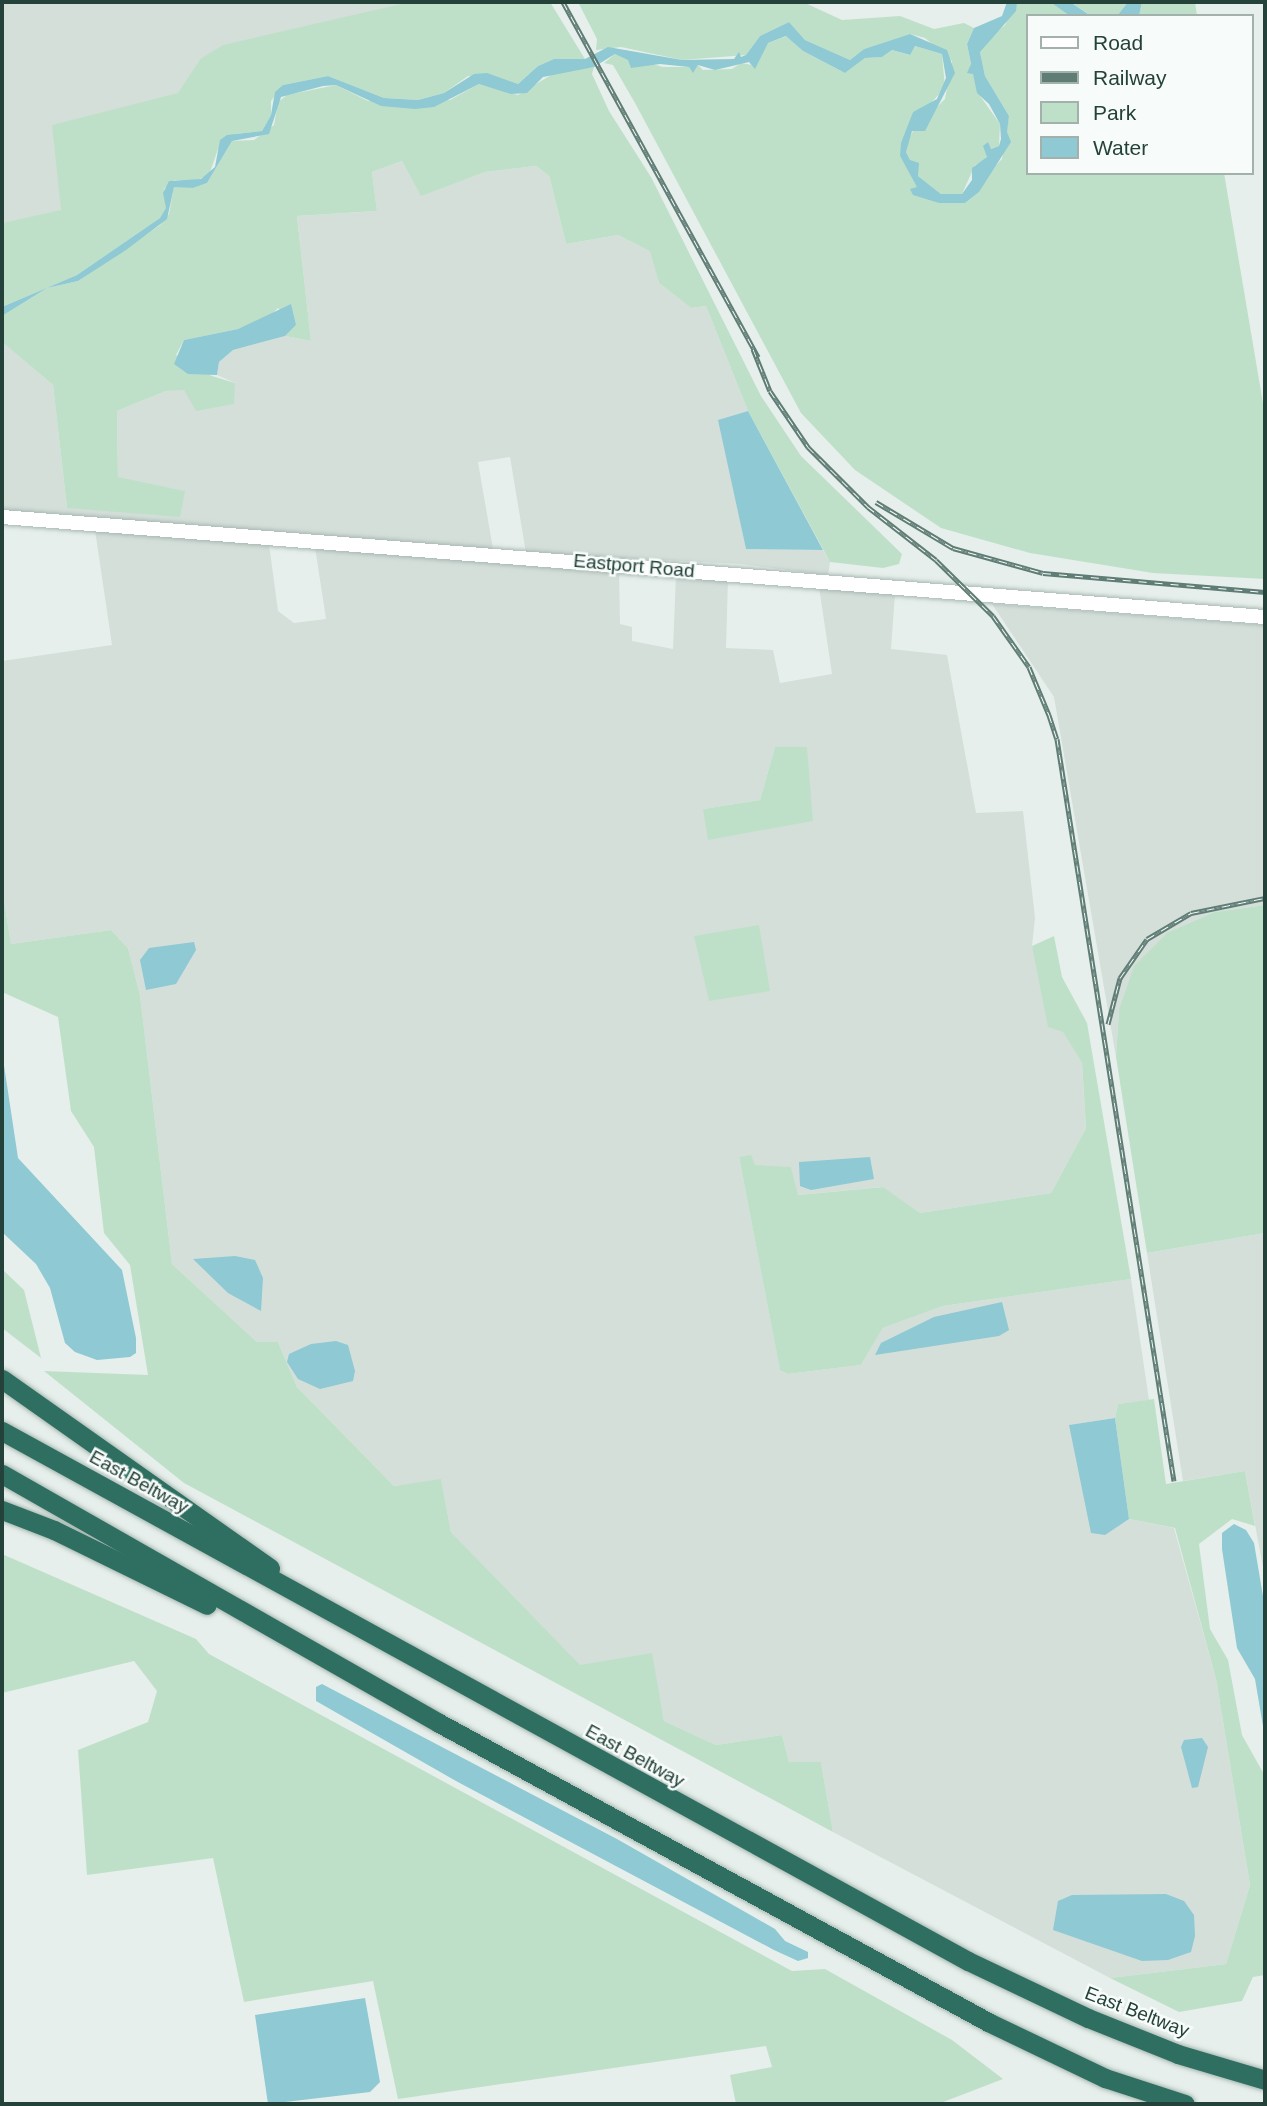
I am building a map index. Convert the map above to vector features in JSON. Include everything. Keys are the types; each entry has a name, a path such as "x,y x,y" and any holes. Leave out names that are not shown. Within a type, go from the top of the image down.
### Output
{"highway":[{"path":"2,1379 366,1633"},
{"name":"East Beltway","path":"2,1431 366,1633 1034,1994 1178,2054 1265,2080"},
{"path":"2,1474 439,1723 988,2022 1105,2078 1185,2104"},
{"path":"2,1510 54,1530 439,1723"}],"street":[{"name":"Eastport Road","path":"2,517 1265,617"}],"shaded area":[{"path":"2,2 410,2 200,59 179,93 150,103 61,211 2,223"},
{"path":"402,161 421,195 485,172 536,166 549,176 566,244 618,235 651,251 659,283 691,308 706,306 748,411 719,420 746,549 823,550 830,562 828,575 740,564 526,553 510,457 478,462 493,549 2,510 2,342 53,385 67,508 184,491 118,478 117,411 166,391 235,383 217,375 219,362 233,350 285,336 311,341 297,216 377,211 372,172"},
{"path":"95,530 269,544 278,611 294,623 326,619 315,547 619,571 620,624 632,627 632,641 673,649 676,575 728,579 726,648 773,650 780,683 832,674 819,587 895,594 891,649 947,655 976,813 1023,811 1035,918 1032,946 1063,1031 1082,1063 1086,1128 1051,1193 920,1213 882,1187 797,1195 739,1157 780,1369 788,1374 861,1365 883,1328 943,1306 1131,1279 1149,1400 1118,1404 1115,1418 1070,1425 1105,1534 1129,1519 1174,1528 1216,1679 1250,1885 1226,1964 1110,1978 833,1832 821,1762 789,1762 782,1735 716,1745 664,1721 651,1654 580,1666 451,1532 441,1480 394,1486 297,1387 278,1342 257,1342 172,1264 140,995 128,948 111,930 11,944 2,887 2,661 112,645","holes":["775,747 813,820 703,809 760,800"]},
{"path":"992,604 1265,625 1265,905 1215,912 1119,1010 1116,1057 1054,697"},
{"path":"1265,1233 1265,1578 1245,1471 1183,1481 1147,1253"}],"green space":[{"path":"410,2 550,2 585,59 554,59 538,66 518,84 468,76 444,93 418,100 384,98 328,76 283,85 271,101 271,115 262,131 236,134 218,149 209,175 195,181 174,180 164,189 167,208 160,218 77,275 2,307 2,223 61,210 52,125 178,93 200,59 223,45"},
{"path":"578,2 803,2 842,20 900,16 934,29 964,23 974,28 967,44 971,65 978,93 1000,124 999,146 990,149 984,163 975,165 962,194 941,194 918,176 906,152 907,142 913,131 945,99 952,61 925,38 910,34 864,49 850,60 805,40 789,22 760,36 746,55 682,60 621,47 596,50 597,39"},
{"path":"1017,2 1050,2 1067,14 1026,14 1026,175 1224,175 1265,415 1265,579 1153,573 1030,553 941,528 855,470 801,413 635,103 613,65 604,63 615,54 663,67 689,67 693,72 698,65 703,70 732,69 741,63 752,65 768,43 787,36 803,51 845,73 865,58 882,57 892,50 909,55 915,46 942,54 945,88 927,107 913,112 900,156 924,195 939,203 965,203 979,192 986,175 1002,159 1009,116 985,76 980,52 982,44 1005,25"},
{"path":"1070,2 1128,2 1119,14 1088,14"},
{"path":"1142,2 1195,2 1197,14 1139,14"},
{"path":"594,67 592,74 609,111 651,177 761,396 801,456 902,554 899,564 883,568 830,562 748,411 706,306 691,308 659,283 650,251 618,235 566,244 549,176 536,166 485,172 421,196 402,161 372,172 377,211 297,216 311,341 285,336 296,325 278,308 270,316 238,329 184,340 176,355 212,376 235,383 234,404 196,411 184,390 166,391 117,411 118,477 185,491 180,517 67,508 53,385 2,342 2,316 47,288 78,281 160,225 169,214 174,186 193,188 207,183 232,141 254,140 274,125 278,102 287,95 336,85 368,101 450,100 479,84 518,95 556,72"},
{"path":"775,747 807,747 813,821 708,840 703,809 760,800"},
{"path":"2,887 11,944 111,930 128,948 140,995 172,1264 257,1342 278,1342 297,1387 394,1486 441,1479 451,1532 580,1665 652,1653 664,1721 716,1745 782,1735 789,1762 821,1762 833,1832 184,1483 44,1371 148,1375 130,1265 104,1233 94,1147 71,1111 58,1017 2,992"},
{"path":"1265,905 1265,1233 1147,1253 1116,1057 1119,1010 1134,966 1167,933 1215,912"},
{"path":"759,925 770,991 709,1001 694,936"},
{"path":"1054,936 1062,977 1087,1023 1131,1279 943,1306 883,1328 861,1365 788,1374 780,1370 739,1157 751,1155 755,1165 791,1167 798,1195 883,1187 920,1213 1051,1193 1086,1128 1082,1063 1063,1032 1048,1027 1032,946"},
{"path":"2,1269 24,1290 41,1358 2,1328"},
{"path":"1154,1399 1166,1484 1245,1471 1255,1526 1232,1519 1199,1544 1210,1629 1228,1660 1242,1735 1265,1776 1265,1975 1253,1977 1242,2001 1179,2012 1110,1978 1226,1964 1250,1885 1216,1679 1175,1528 1129,1519 1115,1418 1118,1404"},
{"path":"2,1554 196,1639 209,1654 792,1971 825,1969 952,2040 1003,2079 938,2104 736,2104 730,2075 772,2067 766,2046 398,2099 373,1981 244,2002 213,1858 87,1875 78,1750 148,1722 157,1691 134,1661 2,1693"}],"water":[{"path":"1007,2 1017,2 1016,11 980,52 985,76 1009,116 1007,132 1011,142 979,192 965,203 939,203 913,195 910,189 917,187 900,156 901,143 913,112 937,99 946,78 942,54 915,46 910,55 892,50 882,57 865,58 845,73 803,51 786,36 768,43 755,69 749,62 715,70 698,65 693,73 689,67 660,64 631,68 628,60 615,54 594,67 543,77 527,93 511,94 479,84 434,107 415,109 381,106 336,85 323,86 281,97 269,134 232,141 207,183 193,188 174,187 167,219 126,250 78,281 47,288 2,316 2,307 77,275 160,218 166,208 163,193 169,181 201,179 215,167 220,140 227,135 262,131 271,115 275,92 283,85 328,76 384,98 418,100 444,93 474,74 487,73 518,84 538,66 554,59 585,59 608,47 682,60 734,59 739,52 741,57 746,55 760,36 789,22 805,40 850,60 864,49 910,34 947,50 955,73 925,131 912,131 906,152 910,160 919,163 918,176 941,194 962,194 972,180 972,168 987,157 983,146 988,142 991,149 999,146 1001,139 1000,124 989,104 977,93 973,74 967,73 971,64 967,44 974,28 1002,16"},
{"path":"1050,2 1070,2 1088,14 1067,14"},
{"path":"1128,2 1142,2 1139,14 1119,14"},
{"path":"291,304 296,325 285,336 233,350 219,362 217,375 188,374 174,364 184,340 238,329"},
{"path":"748,411 823,550 746,549 718,420"},
{"path":"194,942 196,950 176,984 146,990 140,960 149,948"},
{"path":"2,1052 18,1158 122,1270 136,1338 136,1353 130,1357 97,1360 75,1352 65,1343 50,1288 36,1264 2,1232"},
{"path":"870,1157 874,1179 811,1190 800,1186 799,1162"},
{"path":"235,1256 255,1260 263,1278 261,1311 228,1293 193,1259"},
{"path":"1002,1302 1009,1330 999,1336 875,1355 881,1343 934,1317"},
{"path":"336,1341 348,1345 355,1371 353,1381 320,1389 298,1379 287,1362 289,1354 311,1344"},
{"path":"1115,1418 1129,1519 1105,1535 1091,1533 1069,1425"},
{"path":"1234,1524 1246,1530 1254,1543 1265,1608 1265,1738 1255,1679 1237,1648 1222,1549 1222,1533"},
{"path":"322,1684 617,1839 775,1929 785,1941 808,1952 808,1958 798,1961 774,1950 456,1781 316,1701 316,1687"},
{"path":"1202,1738 1208,1747 1198,1787 1192,1788 1181,1747 1184,1740"},
{"path":"1166,1894 1184,1901 1194,1915 1195,1936 1191,1952 1168,1960 1142,1961 1053,1930 1058,1901 1072,1895"},
{"path":"365,1998 380,2082 370,2092 268,2104 255,2015"}],"railway":[{"path":"563,2 758,357"},
{"path":"753,349 770,391 808,447 868,507 936,560 993,616 1029,667 1049,715 1057,739 1174,1481"},
{"path":"876,502 953,548 1043,573 1265,592"},
{"path":"1108,1024 1120,978 1147,939 1191,913 1265,898"}]}
